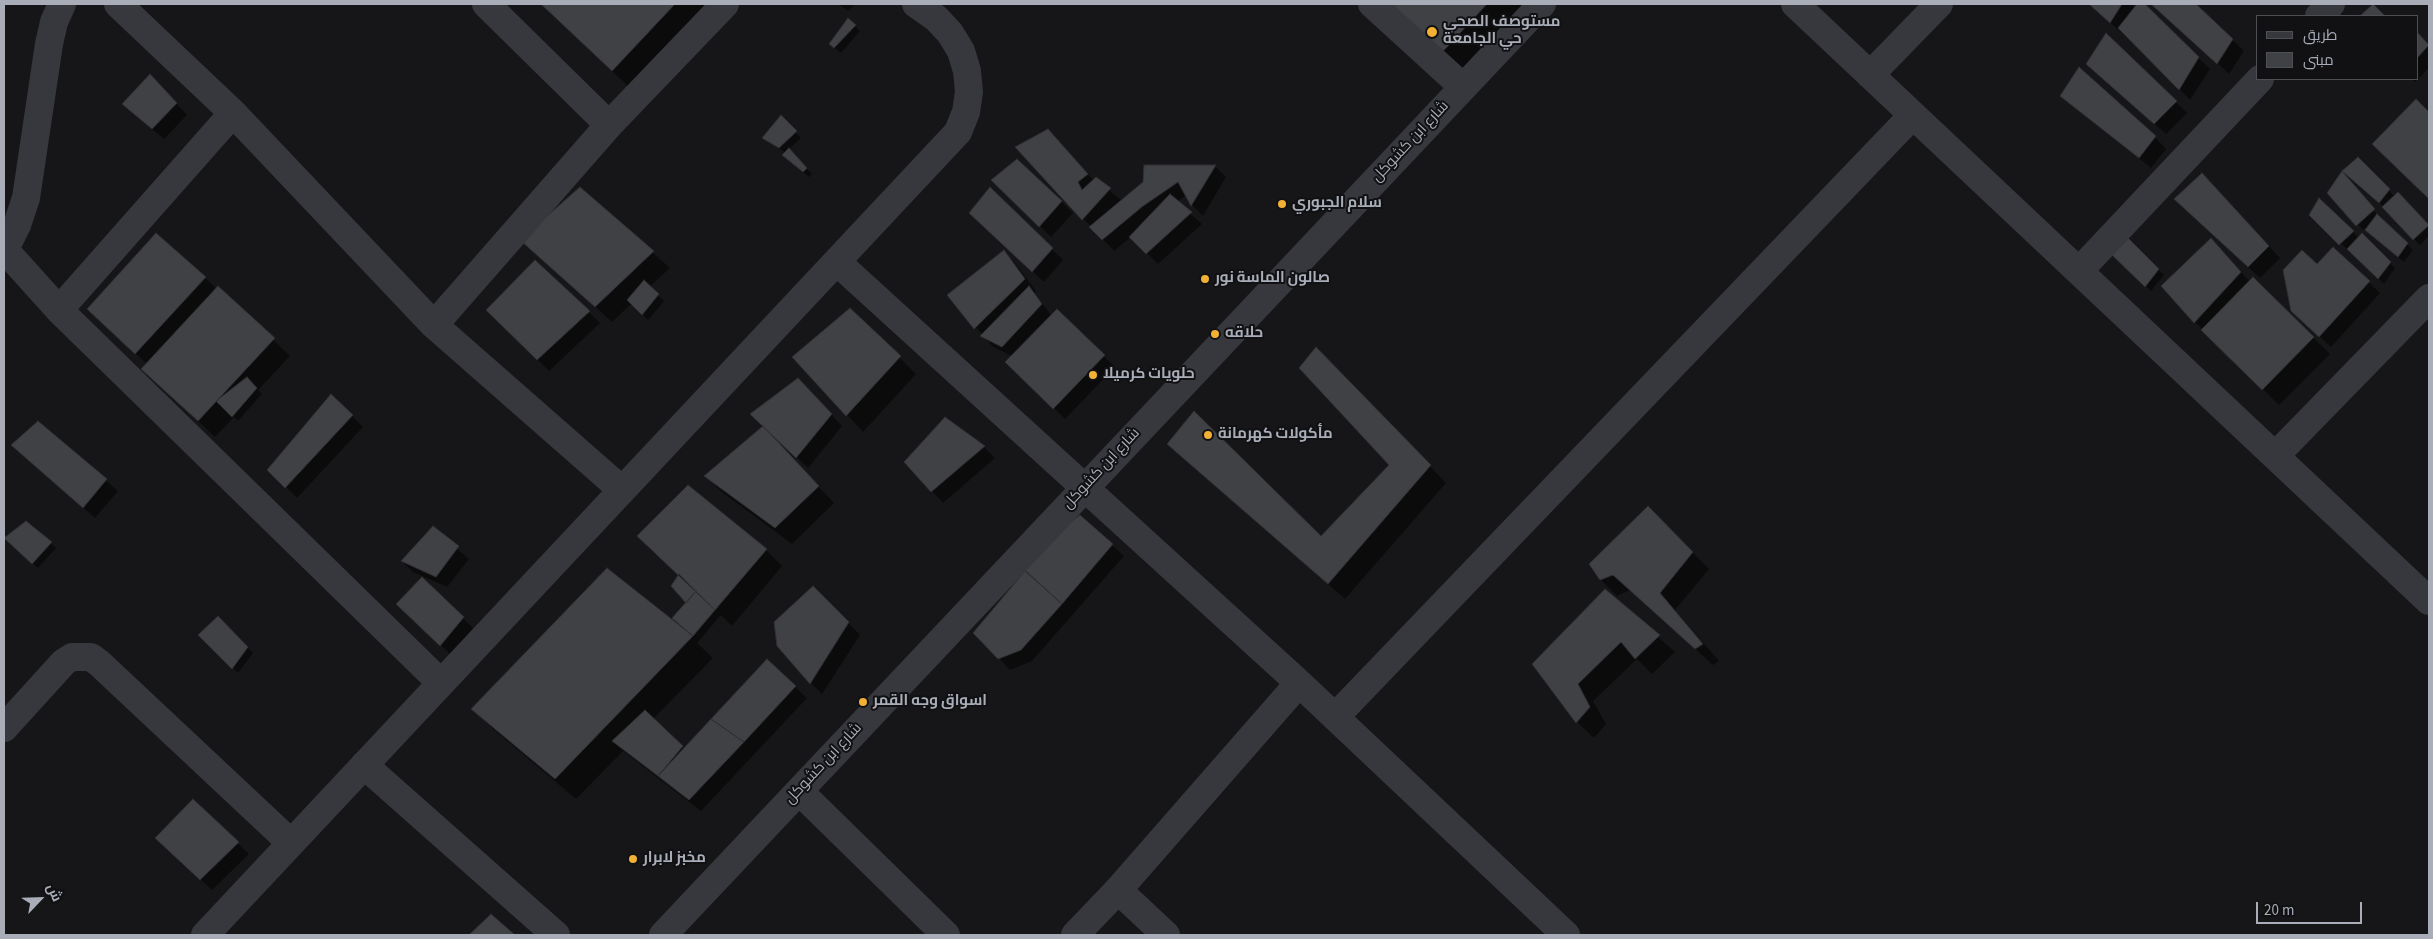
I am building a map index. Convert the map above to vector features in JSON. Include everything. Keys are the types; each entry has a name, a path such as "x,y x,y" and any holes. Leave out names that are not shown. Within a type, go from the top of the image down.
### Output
{"street":[{"path":"62,4 54,22 49,44 26,198 17,225 4,251 59,310 441,683"},
{"path":"118,4 233,112 434,325 622,490"},
{"path":"486,4 609,126"},
{"path":"434,325 609,126 725,4"},
{"path":"205,935 958,132 966,112 969,92 967,71 961,51 950,33 936,18 916,4"},
{"path":"1372,4 1463,88"},
{"name":"شارع ابن كشوكل","path":"663,935 1542,4"},
{"path":"1795,4 2429,601"},
{"path":"1870,75 1939,4"},
{"path":"2320,15 2331,4"},
{"path":"2079,271 2259,80"},
{"path":"59,310 233,112"},
{"path":"1335,717 1912,115"},
{"path":"837,262 1299,683 1566,935"},
{"path":"2275,456 2429,298"},
{"path":"4,728 64,662 72,658 91,657 292,843"},
{"path":"1075,935 1118,890 1299,683"},
{"path":"364,765 556,935"},
{"path":"799,791 946,935"},
{"path":"1118,890 1166,935"}],"building":[{"path":"541,4 675,4 612,71"},
{"name":"مستوصف الصحي حي الجامعة","path":"1372,4 1487,4 1434,61"},
{"path":"2089,4 2122,4 2110,23"},
{"path":"2137,4 2145,4 2199,57 2179,90 2118,28"},
{"path":"2151,4 2196,4 2233,39 2217,64"},
{"path":"2373,4 2384,15 2361,15"},
{"path":"848,18 856,25 834,48 829,44"},
{"path":"2106,33 2177,101 2154,124 2086,64"},
{"path":"2418,33 2429,45 2418,57"},
{"path":"2079,67 2156,136 2139,158 2060,96"},
{"path":"150,74 177,103 152,129 122,104"},
{"path":"2416,99 2429,112 2429,199 2372,144"},
{"path":"781,115 797,131 779,148 762,138"},
{"path":"1048,129 1088,174 1078,182 1082,190 1096,177 1111,188 1082,220 1015,147"},
{"path":"789,148 807,168 803,172 782,155"},
{"path":"2358,157 2390,189 2379,203 2342,171"},
{"path":"1017,159 1062,201 1039,227 991,180"},
{"path":"1144,165 1216,165 1191,206 1178,182 1143,206 1102,240 1089,227 1143,182"},
{"path":"2342,171 2375,209 2356,226 2327,193"},
{"path":"2202,173 2269,246 2248,267 2174,199"},
{"path":"580,187 654,251 595,307 520,240"},
{"path":"990,187 1053,248 1032,272 969,213"},
{"path":"2398,192 2429,225 2413,240 2382,207"},
{"path":"1170,194 1192,212 1146,254 1129,237"},
{"path":"2319,198 2354,231 2339,245 2309,215"},
{"path":"2377,214 2408,243 2398,257 2365,230"},
{"path":"156,233 206,277 135,354 87,309"},
{"path":"2362,233 2391,262 2378,279 2347,249"},
{"path":"2127,237 2159,269 2145,287 2110,253"},
{"path":"2211,238 2241,272 2194,323 2161,286"},
{"path":"2333,247 2370,281 2319,337 2291,311 2283,270 2302,250 2317,264"},
{"path":"1004,250 1025,279 974,329 947,295"},
{"path":"535,260 590,311 537,360 486,310"},
{"path":"2253,277 2314,337 2262,390 2201,330"},
{"path":"644,280 659,294 642,315 627,300"},
{"path":"218,286 275,338 198,421 141,369"},
{"path":"1029,286 1042,304 1002,347 980,336"},
{"path":"850,308 901,356 846,416 792,357"},
{"path":"1057,309 1105,355 1053,409 1005,362"},
{"path":"1316,347 1431,465 1328,584 1167,444 1194,411 1321,536 1389,465 1299,368"},
{"path":"247,377 257,388 232,417 216,401"},
{"path":"798,378 832,414 796,458 750,414"},
{"path":"331,394 353,415 285,488 267,470"},
{"path":"945,417 985,446 931,492 904,462"},
{"path":"38,421 107,479 83,508 11,445"},
{"path":"763,426 819,486 775,528 704,476"},
{"path":"688,485 767,549 715,610 637,536"},
{"path":"1648,506 1693,552 1660,593 1703,644 1695,649 1613,575 1600,580 1589,564"},
{"path":"1080,515 1113,544 1062,604 1016,562"},
{"path":"26,521 52,542 32,564 4,538"},
{"path":"433,526 459,546 436,577 401,561"},
{"path":"607,568 693,636 555,779 471,709"},
{"path":"1025,571 1062,604 1021,650 998,659 973,633"},
{"path":"679,574 696,591 686,603 671,586"},
{"path":"422,577 464,617 440,646 396,604"},
{"path":"813,586 849,622 810,684 777,646 774,622"},
{"path":"1605,589 1660,635 1635,659 1621,642 1578,684 1590,707 1576,723 1532,664"},
{"path":"696,591 715,610 693,636 672,618"},
{"path":"218,616 248,647 232,669 198,635"},
{"path":"767,659 796,686 744,742 711,719"},
{"path":"645,710 683,746 658,776 612,741"},
{"path":"711,719 744,742 689,800 658,776"},
{"path":"193,799 239,842 200,880 155,838"},
{"path":"491,914 515,935 469,935"}],"place":[{"name":"مستوصف الصحي حي الجامعة","path":"1432,32"},
{"name":"سلام الجبوري","path":"1282,204"},
{"name":"صالون الماسة نور","path":"1205,279"},
{"name":"حلاقه","path":"1215,334"},
{"name":"حلويات كرميلا","path":"1093,375"},
{"name":"مأكولات كهرمانة","path":"1208,435"},
{"name":"اسواق وجه القمر","path":"863,702"},
{"name":"مخبز لابرار","path":"633,859"}]}
